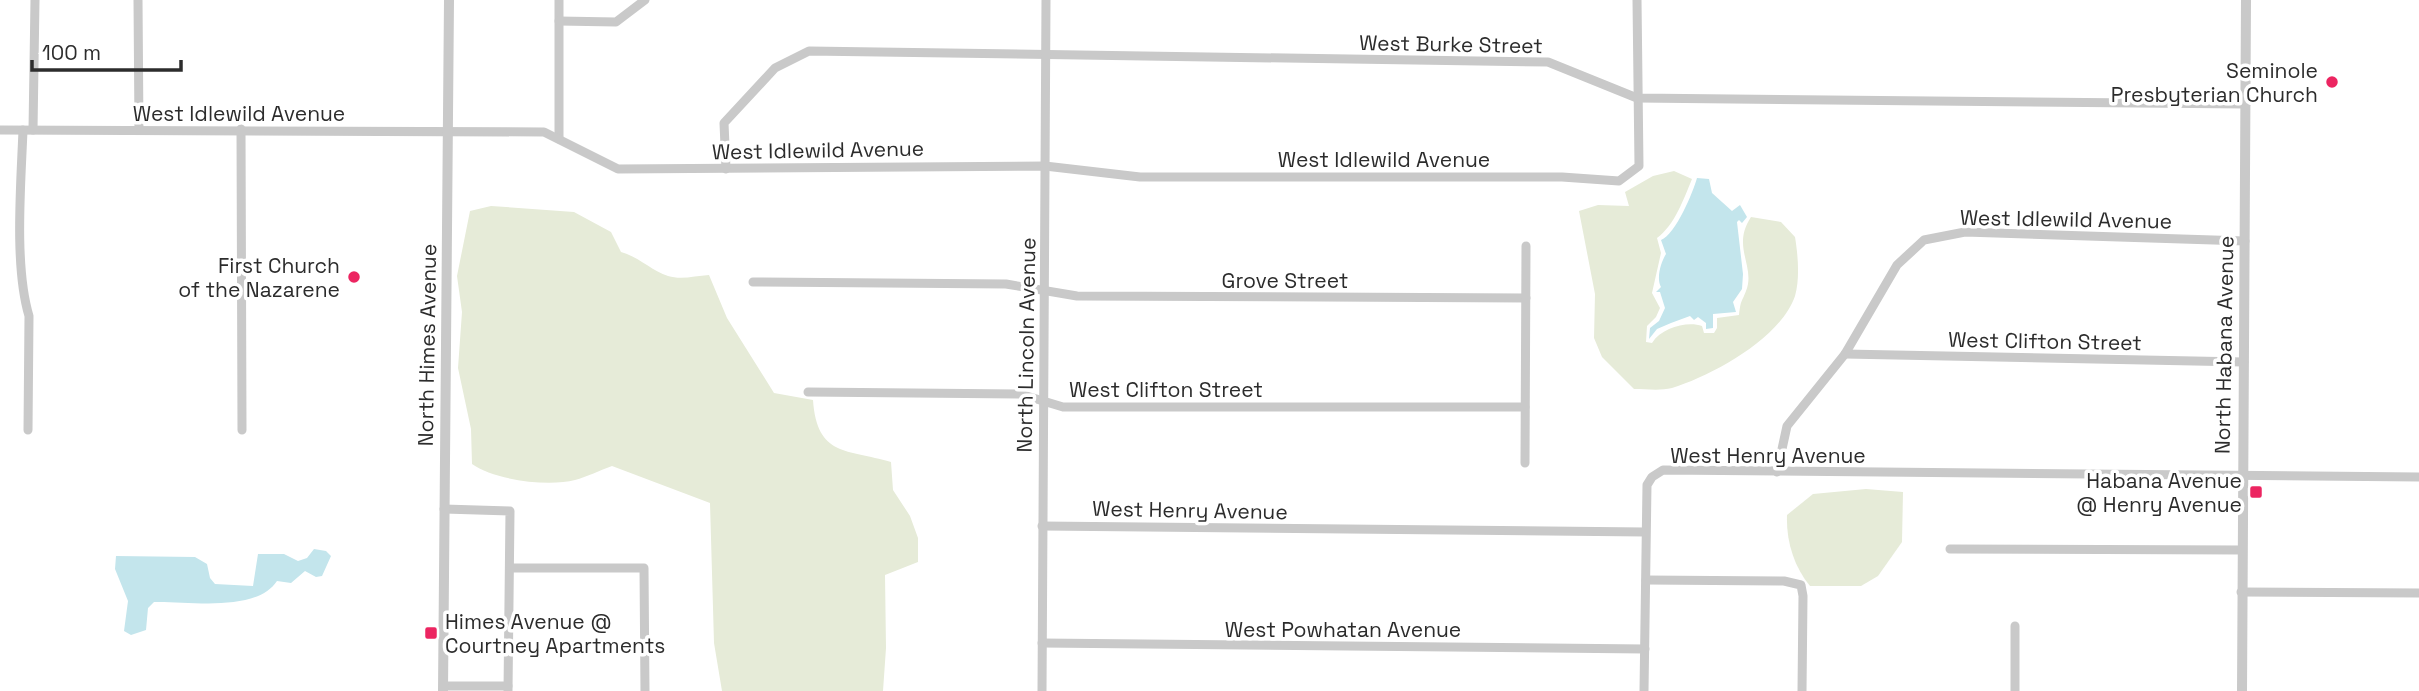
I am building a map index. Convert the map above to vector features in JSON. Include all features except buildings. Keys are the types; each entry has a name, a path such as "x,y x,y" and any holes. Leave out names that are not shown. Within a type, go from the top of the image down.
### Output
{"street":[{"path":"28,430 29,316 24,299 21,260 35,0"},
{"path":"138,0 139,130"},
{"name":"North Himes Avenue","path":"443,689 449,0"},
{"path":"559,0 559,139"},
{"path":"559,21 616,22 645,0"},
{"name":"North Lincoln Avenue","path":"1042,691 1046,0"},
{"path":"1637,0 1637,98"},
{"name":"North Habana Avenue","path":"2242,691 2246,0"},
{"name":"West Burke Street","path":"726,169 724,123 775,68 809,51 1548,62 1637,98 2246,104"},
{"name":"West Idlewild Avenue","path":"0,130 241,128 544,132 618,169 1045,166 1140,177 1562,177 1619,181 1639,166 1637,98"},
{"path":"241,128 242,430"},
{"name":"West Idlewild Avenue","path":"1777,472 1787,426 1845,354 1897,265 1924,240 1965,232 2245,241"},
{"path":"1525,246 1525,463"},
{"name":"Grove Street","path":"753,282 1006,284 1077,296 1526,298"},
{"name":"West Clifton Street","path":"1845,354 2244,362"},
{"name":"West Clifton Street","path":"808,392 1020,394 1063,407 1525,407"},
{"name":"West Henry Avenue","path":"1042,526 1645,532 1647,485 1652,477 1663,470 2419,477"},
{"path":"443,689 508,689 511,568 510,511 444,509"},
{"path":"1644,691 1645,532"},
{"path":"1950,549 2242,550"},
{"path":"511,568 644,568 645,687"},
{"path":"1646,580 1784,581 1801,585 1802,691"},
{"path":"2241,592 2419,593"},
{"path":"2015,626 2015,691"},
{"name":"West Powhatan Avenue","path":"1042,643 1645,649"}],"green space":[{"path":"1674,171 1692,179 1674,219 1657,238 1661,253 1652,293 1660,308 1647,326 1646,342 1652,343 1662,333 1683,325 1702,326 1704,333 1714,333 1717,318 1739,315 1748,282 1743,238 1751,217 1781,222 1795,237 1797,289 1787,312 1776,326 1725,365 1672,388 1634,389 1602,357 1594,338 1595,294 1579,211 1598,205 1629,206 1625,192 1653,176"},
{"path":"491,206 574,212 611,232 621,252 662,274 678,278 709,275 727,318 774,393 813,400 821,432 837,448 891,462 893,490 910,516 918,538 918,562 885,575 886,648 883,691 722,691 714,643 710,503 612,466 575,480 551,483 507,478 472,464 471,429 458,368 462,312 457,276 470,211"},
{"path":"1866,489 1903,492 1902,542 1878,576 1861,586 1810,586 1792,553 1787,515 1813,494"}],"water":[{"path":"1697,178 1709,179 1712,193 1732,211 1740,205 1747,217 1742,223 1739,220 1737,222 1743,274 1742,289 1733,302 1736,312 1713,314 1713,328 1706,329 1706,323 1698,317 1694,320 1690,316 1657,329 1649,339 1650,328 1659,321 1665,308 1660,292 1656,292 1661,287 1660,270 1666,254 1661,240 1678,221"},
{"path":"314,549 326,551 331,556 322,576 316,577 305,571 291,583 277,581 254,598 238,601 154,602 148,608 146,630 131,635 124,631 128,601 115,569 116,556 195,557 207,564 210,578 215,584 253,586 258,554 284,554 298,561 307,558"}],"place":[{"name":"Seminole Presbyterian Church","path":"2332,82"},
{"name":"First Church of the Nazarene","path":"354,277"},
{"name":"Habana Avenue @ Henry Avenue","path":"2256,492"},
{"name":"Himes Avenue @ Courtney Apartments","path":"431,633"}]}
